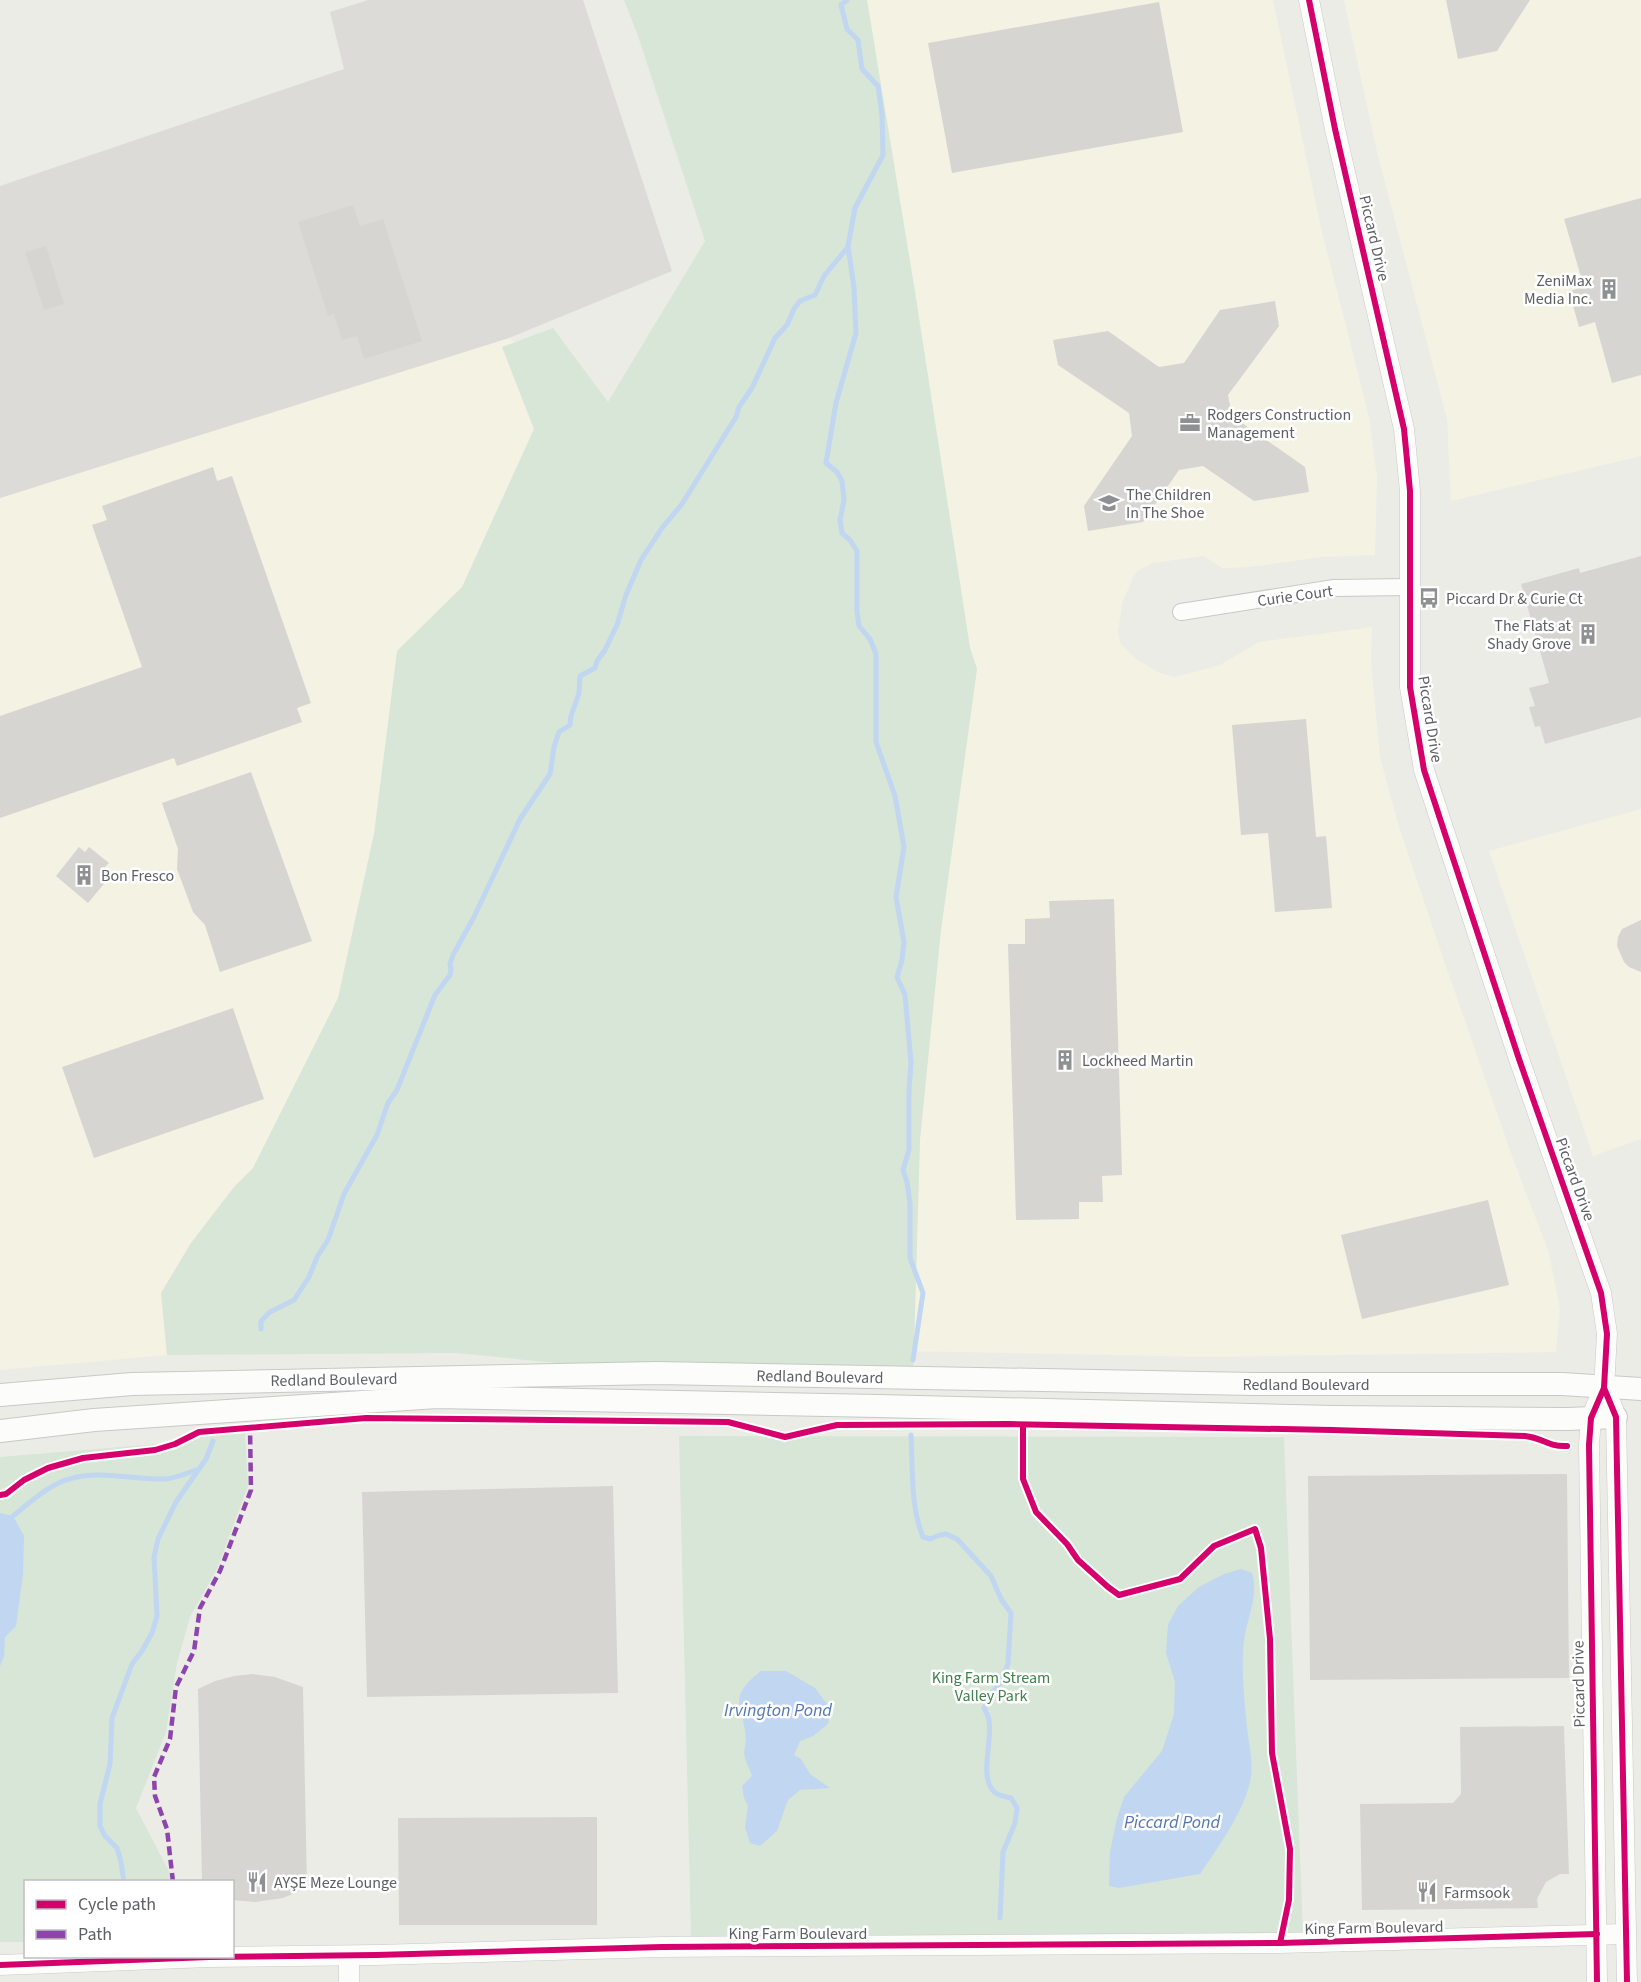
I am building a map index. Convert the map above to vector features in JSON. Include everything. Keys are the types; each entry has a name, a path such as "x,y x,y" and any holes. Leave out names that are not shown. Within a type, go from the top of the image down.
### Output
{"main road":[{"name":"Redland Boulevard","path":"0,1395 132,1384 657,1373 1254,1384 1562,1384 1641,1389"},
{"name":"Redland Boulevard","path":"0,1431 94,1420 437,1397 866,1405 1333,1418 1616,1417"}],"street":[{"name":"Piccard Drive","path":"1309,0 1337,137 1404,429 1410,491 1410,687 1424,770 1519,1059 1601,1293 1607,1334 1604,1388 1591,1418 1589,1450 1597,1982"},
{"name":"Curie Court","path":"1181,612 1334,588 1409,587"},
{"name":"Piccard Drive","path":"1604,1388 1616,1417 1633,1934 1627,1982"},
{"name":"King Farm Boulevard","path":"234,1957 349,1956 662,1947 1280,1943 1633,1934"},
{"path":"349,1956 349,1982"},
{"name":"King Farm Boulevard","path":"0,1965 183,1958"}],"shaded area":[{"path":"368,0 583,0 672,271 509,338 0,498 0,186 344,69 330,12"},
{"path":"867,0 1273,0 1321,228 1369,417 1377,477 1375,555 1322,557 1250,567 1222,568 1204,556 1152,563 1136,572 1123,600 1118,631 1120,643 1136,659 1160,673 1174,677 1220,665 1259,642 1372,627 1371,663 1380,757 1399,827 1442,955 1512,1156 1549,1253 1560,1309 1556,1352 1206,1357 914,1351 920,1139 941,930 977,669 970,648"},
{"path":"1344,0 1641,0 1641,456 1451,501 1447,419 1377,152"},
{"path":"509,338 535,358 570,446 423,679 374,834 338,998 253,1168 234,1187 161,1293 167,1355 0,1370 0,498"},
{"path":"1641,809 1641,1139 1593,1156 1489,851"}],"green space":[{"path":"624,0 867,0 970,648 977,669 941,930 920,1139 913,1380 657,1373 456,1353 167,1355 161,1293 191,1243 234,1187 253,1168 338,998 374,834 397,651 462,587 534,429 502,347 553,328 608,402 705,241 638,36"},
{"path":"245,1433 248,1486 217,1569 190,1617 177,1663 166,1732 136,1808 173,1880 24,1880 24,1942 0,1942 0,1457 193,1441 201,1436"},
{"name":"King Farm Stream Valley Park","path":"679,1436 1284,1437 1303,1934 691,1936"}],"water":[{"path":"0,1513 13,1516 24,1536 23,1574 16,1626 5,1637 4,1657 0,1666"},
{"name":"Piccard Pond","path":"1241,1569 1252,1573 1254,1581 1252,1606 1243,1651 1244,1695 1252,1768 1247,1793 1229,1830 1200,1874 1119,1888 1109,1886 1110,1852 1124,1797 1162,1751 1174,1714 1175,1682 1166,1653 1168,1625 1178,1606 1199,1587 1224,1574"},
{"name":"Irvington Pond","path":"761,1671 786,1671 815,1688 830,1708 828,1724 813,1736 800,1741 794,1755 801,1759 810,1774 830,1788 800,1790 788,1800 777,1831 760,1846 750,1843 745,1827 748,1806 742,1786 752,1776 745,1759 746,1739 739,1702 743,1688"}],"building":[{"path":"1446,0 1530,0 1497,51 1458,59"},
{"path":"1159,2 1183,132 952,173 928,43"},
{"name":"ZeniMax Media Inc.","path":"1641,198 1641,375 1612,383 1595,322 1579,327 1569,291 1584,287 1564,219"},
{"path":"353,205 360,226 383,219 422,341 364,359 357,336 342,340 334,314 328,316 298,222"},
{"path":"46,246 64,304 44,310 25,252"},
{"path":"1275,301 1279,326 1228,395 1232,416 1305,467 1309,492 1254,501 1203,466 1179,470 1143,522 1088,531 1084,506 1132,436 1129,413 1058,365 1053,340 1108,331 1159,367 1184,363 1220,310"},
{"path":"213,467 217,481 232,476 311,703 297,708 302,722 177,766 174,758 0,818 0,716 142,667 92,525 107,520 102,506"},
{"name":"The Flats at Shady Grove","path":"1641,556 1641,717 1545,744 1540,726 1535,727 1529,707 1535,706 1529,688 1549,683 1521,584 1579,568 1580,573"},
{"path":"1306,719 1316,837 1326,836 1332,908 1275,912 1268,833 1241,835 1232,725"},
{"path":"251,772 312,941 220,972 205,925 193,912 177,869 178,849 162,803"},
{"name":"Bon Fresco","path":"79,847 85,852 89,847 109,863 105,867 113,873 88,903 56,876"},
{"name":"Lockheed Martin","path":"1114,899 1122,1175 1102,1176 1103,1202 1079,1202 1079,1219 1016,1220 1008,944 1025,944 1025,919 1050,918 1049,901"},
{"path":"1641,920 1641,972 1624,962 1617,946 1622,929"},
{"path":"233,1008 264,1099 94,1158 62,1067"},
{"path":"1488,1200 1509,1285 1362,1319 1341,1235"},
{"path":"1567,1474 1569,1678 1310,1680 1308,1476"},
{"path":"613,1486 618,1693 367,1697 362,1492"},
{"path":"253,1674 275,1677 303,1687 307,1888 283,1898 255,1902 234,1900 234,1880 202,1880 198,1689 234,1676"},
{"path":"1564,1726 1569,1874 1560,1874 1546,1882 1537,1899 1538,1908 1362,1910 1360,1804 1453,1803 1461,1794 1460,1727"},
{"path":"597,1817 597,1925 399,1925 398,1818"}],"waterway":[{"path":"847,0 841,5 847,29 858,40 862,69 878,86 882,115 883,155 855,208 848,246 854,288 856,333 836,403 826,463 837,472 842,481 844,500 840,520 842,533 857,551 859,626 870,639 876,654 876,742 895,796 904,847 896,897 904,942 897,977 905,995 911,1063 909,1150 903,1170 910,1203 910,1258 923,1293 913,1360"},
{"path":"261,1329 261,1321 270,1312 294,1300 328,1240 344,1194 377,1135 388,1103 397,1090 435,995 450,975 453,955 474,917 520,819 550,774 559,732 570,725 579,693 580,676 595,668 605,650 617,625 626,595 641,560 662,528 682,504 736,417 775,338 787,325 794,309 800,301 815,295 824,276 848,247"},
{"path":"911,1435 914,1500 923,1537 930,1539 946,1534 957,1539 991,1576 1001,1599 1011,1613 1008,1664 1001,1682 984,1708 990,1730 988,1780 991,1788 997,1794 1011,1798 1017,1808 1015,1823 1003,1852 1000,1918"},
{"path":"124,1880 117,1848 105,1836 100,1826 100,1804 110,1764 112,1718 132,1664 152,1633 157,1616 154,1557 158,1539 176,1502 206,1459 213,1441"},
{"path":"13,1516 49,1488 75,1477 100,1475 165,1479 196,1470"}],"marked path":[{"path":"173,1880 167,1829 155,1796 154,1777 170,1739 176,1687 194,1651 200,1608 220,1571 251,1490 250,1427"}],"cycle path":[{"path":"1309,0 1335,129 1404,429 1410,491 1410,687 1424,770 1519,1059 1601,1293 1607,1334 1604,1388 1591,1418 1589,1445 1597,1982"},
{"path":"1604,1388 1616,1417 1627,1982"},
{"path":"0,1495 6,1494 24,1480 48,1468 83,1458 155,1450 175,1444 199,1432 366,1418 728,1422 785,1437 837,1425 1008,1424 1332,1430 1525,1436 1555,1445 1567,1446"},
{"path":"1023,1425 1023,1479 1036,1512 1067,1544 1078,1560 1119,1595 1180,1579 1214,1546 1255,1529 1261,1548 1270,1639 1272,1753 1290,1849 1289,1900 1280,1943"},
{"path":"234,1957 662,1947 1280,1943 1597,1934"},
{"path":"0,1965 183,1958"}],"place":[{"name":"ZeniMax Media Inc.","path":"1609,289"},
{"name":"Rodgers Construction Management","path":"1190,423"},
{"name":"The Children In The Shoe","path":"1109,503"},
{"name":"Piccard Dr & Curie Ct","path":"1429,598"},
{"name":"The Flats at Shady Grove","path":"1588,634"},
{"name":"Bon Fresco","path":"84,875"},
{"name":"Lockheed Martin","path":"1065,1060"},
{"name":"AYŞE Meze Lounge","path":"257,1882"},
{"name":"Farmsook","path":"1427,1892"}]}
